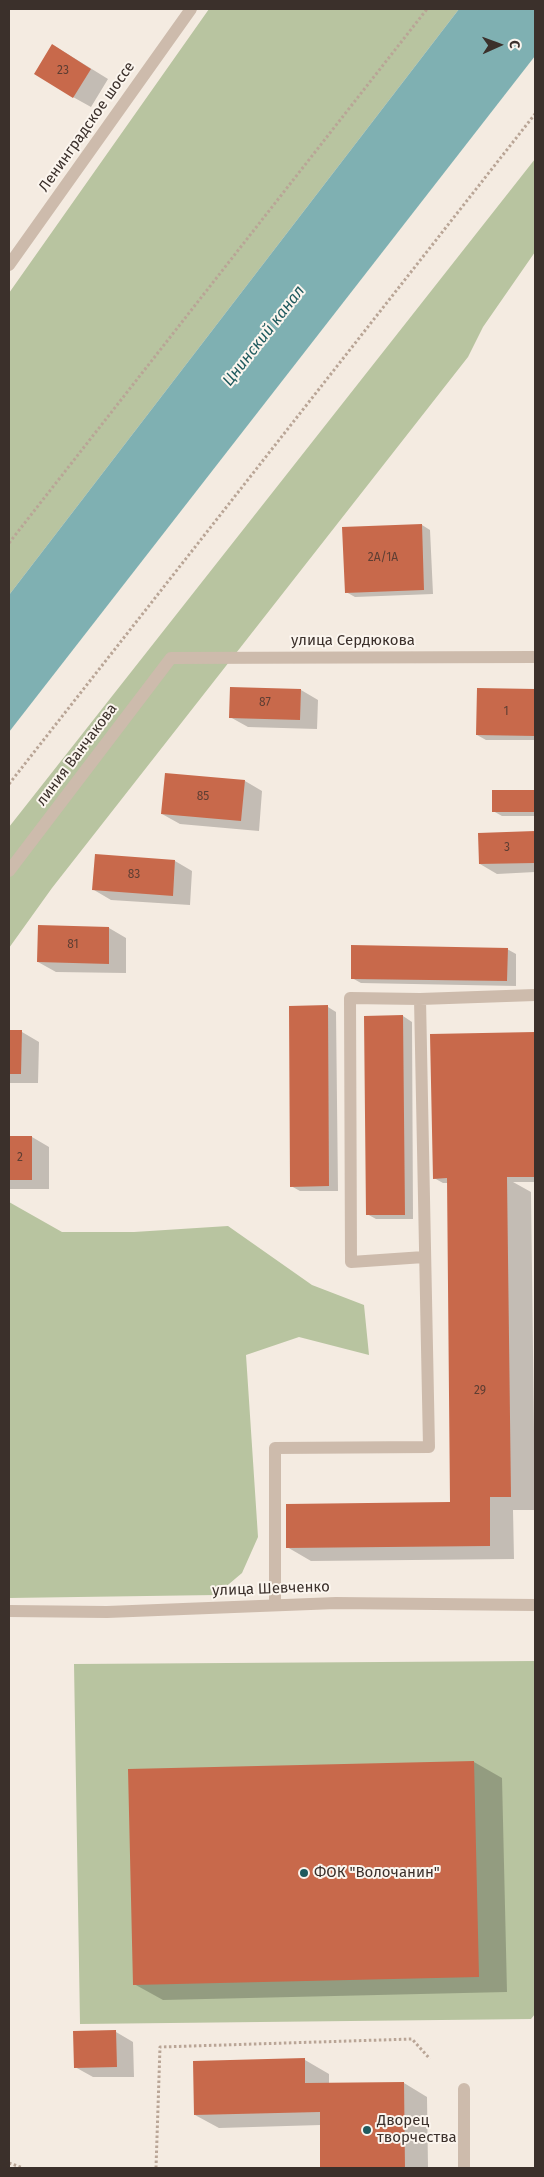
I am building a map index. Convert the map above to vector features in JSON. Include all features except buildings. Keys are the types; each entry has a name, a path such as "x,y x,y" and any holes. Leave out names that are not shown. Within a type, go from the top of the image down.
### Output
{"street":[{"name":"Ленинградское шоссе","path":"9,265 191,9"},
{"name":"улица Сердюкова","path":"171,658 535,657"},
{"name":"линия Ванчакова","path":"9,871 171,658"},
{"path":"424,1257 351,1262 350,998 420,999 535,995"},
{"path":"275,1605 274,1448 429,1447 420,999"},
{"name":"улица Шевченко","path":"9,1611 107,1612 336,1603 535,1605"},
{"path":"464,2089 464,2168"}],"path":[{"path":"9,543 427,9"},
{"path":"9,784 535,114"},
{"path":"156,2168 160,2047 412,2039 430,2058"},
{"path":"9,2163 23,2168"}],"green space":[{"path":"209,9 459,9 9,595 9,293"},
{"path":"535,159 535,252 483,327 468,357 52,888 9,948 9,827"},
{"path":"9,1202 62,1232 134,1232 228,1226 312,1285 364,1305 369,1355 299,1337 246,1355 258,1537 242,1573 216,1595 9,1598"},
{"path":"535,1661 535,2014 531,2019 80,2024 74,1664"}],"water":[{"name":"Цнинский канал","path":"459,9 535,9 535,56 9,732 9,595"}],"place":[{"name":"ФОК \"Волочанин\"","path":"304,1873"},
{"name":"Дворец творчества","path":"367,2130"}]}
